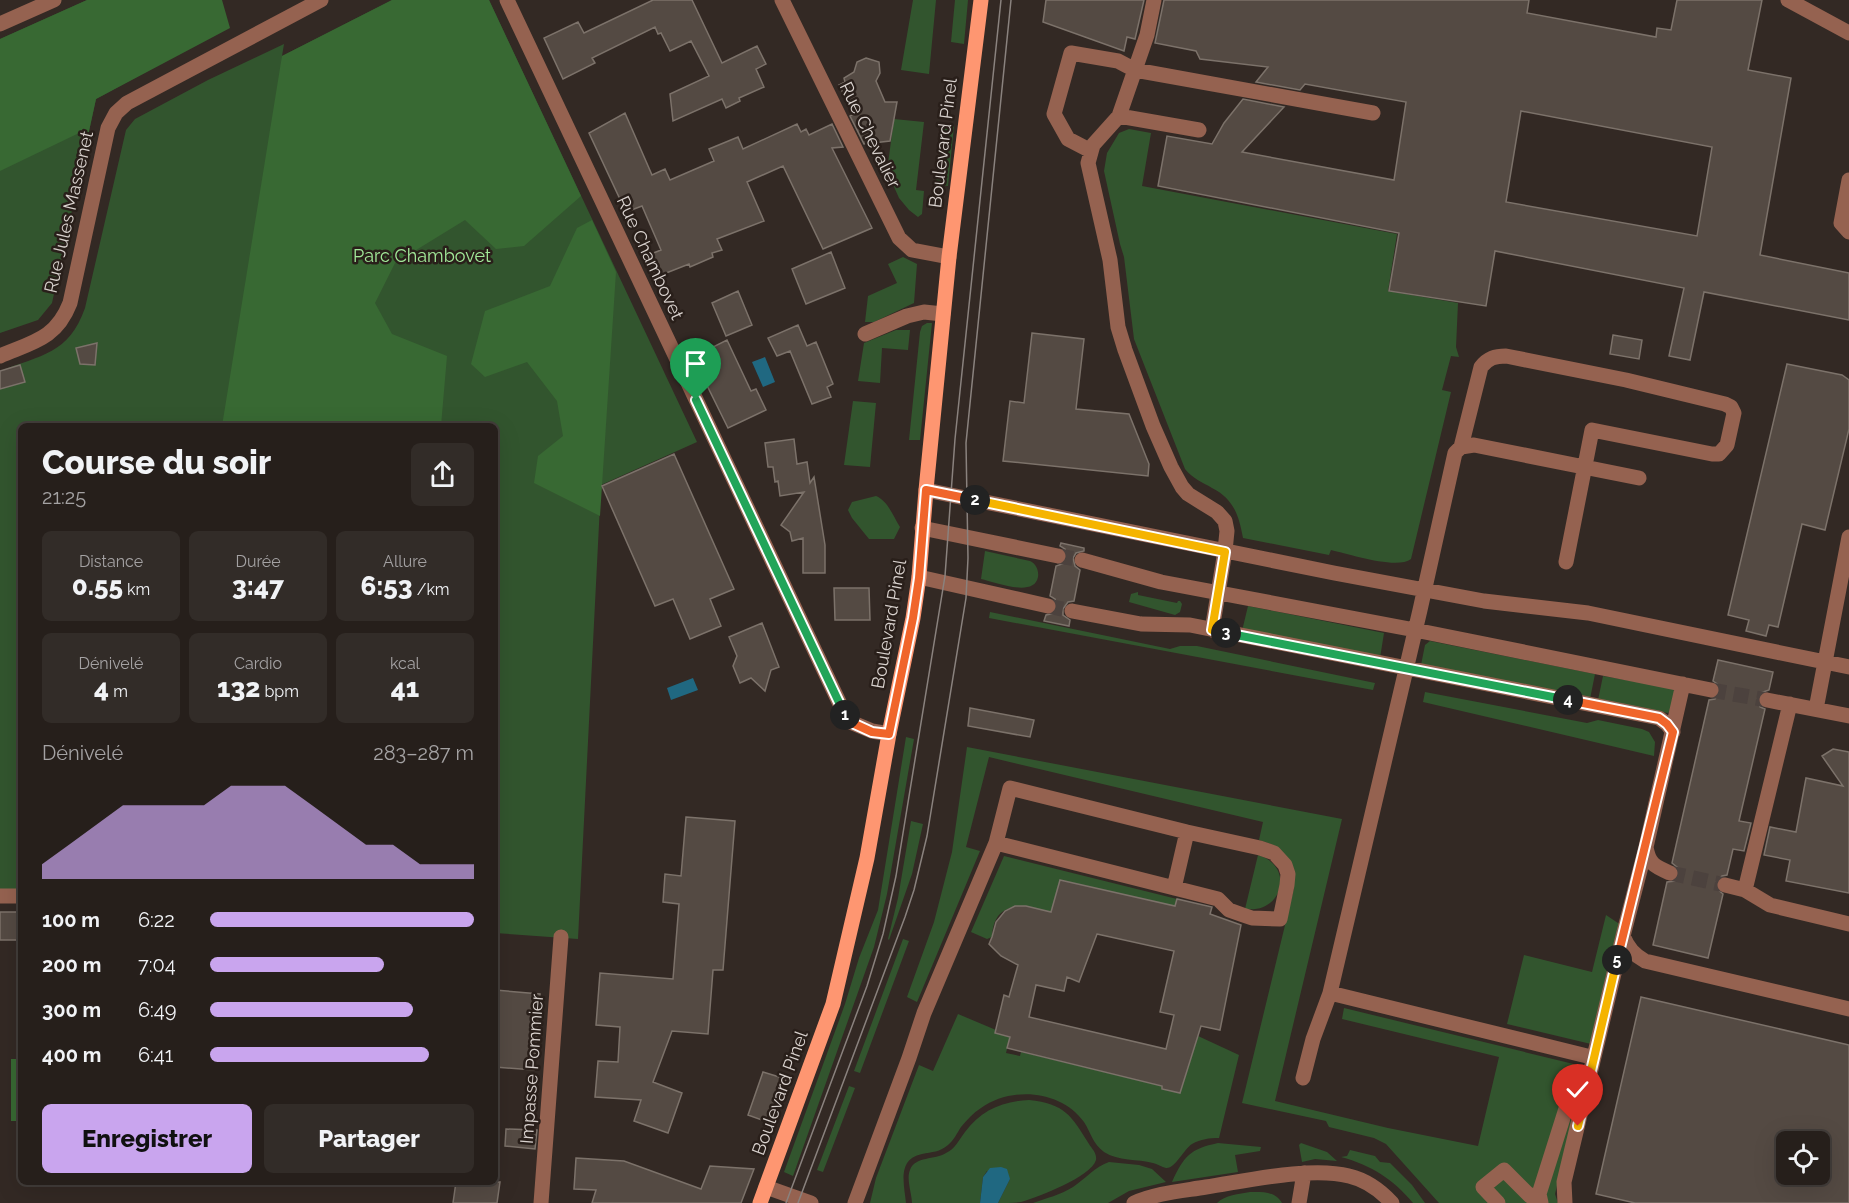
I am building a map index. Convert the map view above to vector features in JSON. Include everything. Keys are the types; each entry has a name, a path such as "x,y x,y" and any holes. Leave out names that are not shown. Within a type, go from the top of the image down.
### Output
{"main road":[{"name":"Boulevard Pinel","path":"760,1203 833,1004 867,858 913,618 919,578 949,256 981,0"}],"street":[{"path":"0,24 54,0"},
{"name":"Rue Jules Massenet","path":"0,356 49,334 65,314 70,303 108,128 116,112 127,103 321,0"},
{"name":"Rue Chambovet","path":"507,0 848,721 872,732 889,734"},
{"name":"Rue Chevalier","path":"782,0 899,238 912,250 949,256"},
{"path":"1154,0 1147,35 1119,116 1093,145 1088,163 1110,260 1118,327 1153,426 1182,487 1188,494 1217,512 1225,520 1227,531 1225,552 1212,630"},
{"path":"1788,0 1849,33"},
{"path":"1091,151 1068,139 1054,114 1071,53 1118,61 1135,70 1373,113"},
{"path":"1119,116 1199,130"},
{"path":"1849,180 1841,223 1849,232"},
{"path":"865,334 907,316 924,312 943,314"},
{"path":"1303,1078 1313,1039 1330,993 1407,668 1453,459 1461,447 1481,367 1485,361 1494,356 1506,356 1657,387 1725,404 1731,408 1734,412 1727,445 1719,454 1592,430 1566,562"},
{"path":"1461,447 1474,445 1639,478"},
{"path":"926,490 1225,552 1508,605 1588,613 1849,667"},
{"path":"922,528 1058,556"},
{"path":"1816,710 1849,537"},
{"path":"1082,560 1161,582 1415,630 1711,690"},
{"path":"919,578 1048,606"},
{"path":"1072,611 1141,624 1190,626 1212,630 1659,718 1673,732"},
{"path":"1565,1203 1564,1182 1589,1063 1646,847 1683,684"},
{"path":"1767,700 1849,716"},
{"path":"1745,890 1790,704"},
{"path":"855,1203 924,1013 996,843 1010,788 1260,848 1274,854 1285,865 1288,874 1287,885 1280,919 1252,918 1229,910 1218,899 996,843"},
{"path":"1174,888 1187,832"},
{"path":"1646,847 1648,857 1654,866 1670,873"},
{"path":"1725,885 1745,890 1770,905 1849,924"},
{"path":"0,896 18,896"},
{"path":"1623,936 1628,948 1645,961 1849,1009"},
{"name":"Impasse Pommier","path":"541,1203 561,938"},
{"path":"1330,993 1589,1063"},
{"path":"1498,1203 1483,1187 1504,1170 1530,1196 1540,1198 1575,1080 1589,1063"},
{"path":"1299,1203 1304,1173"},
{"path":"1134,1203 1144,1198 1304,1173 1350,1176 1375,1188 1392,1203"},
{"path":"766,1187 811,1203"},
{"path":"1197,1189 1207,1203"}],"green space":[{"path":"87,0 219,32 96,99 52,303 38,320 0,333 0,39"},
{"path":"87,0 222,0 230,28 96,99 87,140 77,134 0,171 0,39"},
{"name":"Parc Chambovet","path":"392,0 489,0 697,442 601,485 578,939 498,933 498,423 18,423 18,903 0,903 0,371 52,351 71,335 78,323 85,308 126,130 135,119 208,80 284,44 282,56"},
{"path":"392,0 489,0 581,196 524,246 496,249 465,220 395,263 375,303 392,334 447,356 441,423 222,423 282,56"},
{"path":"913,0 936,0 929,74 901,70"},
{"path":"955,0 968,0 964,44 951,42"},
{"path":"894,119 924,122 916,190 924,191 922,214 918,217 899,198 887,171"},
{"path":"942,125 954,126 948,186 936,185"},
{"path":"1129,129 1151,133 1142,186 1397,234 1388,291 1458,303 1456,347 1459,357 1451,356 1442,390 1451,392 1411,559 1395,563 1384,562 1331,550 1329,555 1243,538 1240,522 1226,497 1194,478 1185,469 1134,339 1124,257 1104,171 1107,153 1119,133"},
{"path":"592,220 616,272 600,516 534,483 538,456 563,436 557,401 527,362 485,377 471,364 485,311 550,286 577,228"},
{"path":"903,257 917,264 914,303 874,322 865,322 868,296 897,283 888,264"},
{"path":"932,323 920,440 909,440 920,332 922,326"},
{"path":"896,330 910,330 908,350 882,348 880,383 858,381 864,343"},
{"path":"853,401 876,403 870,467 844,465"},
{"path":"876,496 887,505 900,527 894,539 869,539 848,510 852,502"},
{"path":"985,551 1032,562 1038,572 1035,583 1022,588 981,579"},
{"path":"1138,592 1138,595 1177,603 1180,601 1182,604 1180,612 1175,615 1129,602 1131,594"},
{"path":"1248,606 1384,633 1380,658 1242,631"},
{"path":"990,612 1170,649 1180,646 1197,646 1375,683 1373,690 989,618"},
{"path":"1430,641 1595,674 1590,699 1421,665 1425,645"},
{"path":"1603,676 1672,688 1675,692 1673,708 1668,713 1598,700"},
{"path":"1425,692 1587,723 1598,720 1642,729 1649,732 1655,742 1654,756 1423,702"},
{"path":"906,737 914,739 887,894 874,947 793,1176 784,1172 878,910"},
{"path":"967,747 1342,819 1275,1101 1388,1128 1478,1146 1499,1057 1342,1019 1344,1008 1586,1067 1591,1044 1507,1024 1524,955 1592,972 1606,915 1621,925 1555,1194 1558,1203 1439,1203 1386,1144 1374,1138 1329,1127 1326,1121 1242,1103 1294,888 1290,868 1283,854 1274,845 1259,840 1263,822 989,757 966,847 980,851 917,1002 907,997 934,922 952,852"},
{"path":"911,821 923,824 912,874 889,940 898,898"},
{"path":"1258,855 1270,861 1277,869 1280,888 1276,897 1268,904 1258,909 1245,909"},
{"path":"1004,856 1177,899 1175,906 1060,880 1051,912 1021,907 1005,910 994,924 992,937 987,939 971,932"},
{"path":"903,939 909,941 860,1073 854,1071"},
{"path":"958,1014 996,1030 995,1033 1010,1037 1006,1053 1020,1056 1021,1052 1162,1086 1162,1089 1180,1093 1198,1036 1239,1055 1219,1138 1205,1139 1192,1144 1173,1165 1166,1168 1153,1163 1115,1157 1104,1152 1095,1142 1084,1122 1063,1103 1036,1095 1007,1096 975,1112 945,1147 914,1157 909,1161 904,1173 906,1203 870,1203 876,1178 919,1065 933,1071"},
{"path":"11,1059 18,1059 18,1121 11,1121"},
{"path":"849,1086 855,1088 823,1172 817,1170"},
{"path":"1029,1100 1051,1104 1072,1118 1095,1153 1096,1160 1085,1173 1039,1196 1021,1202 998,1203 1010,1179 987,1171 983,1177 980,1203 912,1203 909,1178 910,1170 916,1162 949,1151 971,1124 985,1112 1010,1102"},
{"path":"1218,1143 1261,1147 1260,1151 1235,1155 1238,1172 1172,1182 1189,1155 1201,1148"},
{"path":"1301,1143 1327,1152 1337,1161 1315,1159 1302,1162 1299,1145"},
{"path":"1350,1150 1375,1156 1380,1162 1390,1163 1412,1185 1425,1203 1413,1203 1381,1174 1341,1157 1347,1156"},
{"path":"1109,1162 1139,1165 1152,1169 1166,1182 1129,1191 1108,1203 1033,1203 1068,1190"},
{"path":"1250,1192 1272,1194 1282,1203 1217,1203 1237,1194"}],"water":[{"path":"765,357 775,382 763,387 752,362"},
{"path":"693,678 698,690 671,700 667,688"},
{"path":"990,1168 1007,1169 1010,1179 998,1203 980,1203 983,1177"}],"building":[{"path":"653,0 692,0 722,63 757,46 766,64 756,69 764,87 739,98 740,101 726,108 722,99 673,121 670,94 709,76 691,41 670,51 661,33 658,34 655,27 592,58 595,63 563,79 544,38 578,22 584,33"},
{"path":"1046,0 1144,0 1135,39 1127,37 1124,51 1043,22"},
{"path":"1164,0 1529,0 1527,13 1656,37 1657,28 1671,30 1677,0 1762,0 1748,70 1791,78 1760,255 1849,273 1849,320 1704,292 1690,360 1669,356 1684,288 1495,251 1486,306 1389,291 1399,233 1158,186 1167,136 1212,144 1224,123 1243,99 1284,107 1242,152 1394,180 1406,102 1305,84 1300,90 1256,82 1268,67 1200,59 1196,51 1155,43","holes":["1521,111 1712,147 1697,236 1506,202"]},
{"path":"866,58 879,62 880,73 876,81 885,102 897,102 890,141 864,144 850,116 854,114 839,85 845,82 844,78 854,72 857,62"},
{"path":"625,113 652,175 665,169 670,180 714,161 709,149 738,137 743,149 797,124 801,132 806,129 809,135 832,124 843,147 832,148 872,228 823,249 783,166 747,182 764,221 717,239 722,250 712,253 713,257 690,267 689,264 656,277 646,256 661,250 642,206 626,212 589,133"},
{"path":"831,252 845,288 806,304 792,269"},
{"path":"738,291 752,325 726,336 712,303"},
{"path":"798,325 807,346 816,342 833,384 827,387 831,397 812,404 790,351 777,356 768,338"},
{"path":"1032,333 1084,339 1076,409 1129,414 1149,464 1148,476 1003,461 1010,401 1024,403"},
{"path":"1613,335 1642,340 1639,359 1610,354"},
{"path":"727,340 751,391 756,389 766,410 728,428 693,357"},
{"path":"97,343 95,365 80,364 76,348"},
{"path":"1787,364 1842,375 1849,380 1849,429 1825,530 1802,524 1778,627 1769,625 1766,636 1746,631 1749,620 1728,615"},
{"path":"20,365 25,382 0,389 0,371"},
{"path":"794,439 797,464 807,462 810,483 814,477 825,545 825,573 803,573 803,538 792,541 790,532 781,525 804,492 780,496 773,467 768,467 765,443"},
{"path":"674,454 734,589 710,599 721,626 690,639 673,599 655,606 602,486"},
{"path":"1061,543 1084,548 1084,551 1076,553 1073,558 1075,566 1080,570 1074,601 1068,602 1063,609 1063,615 1070,620 1069,626 1044,621 1046,615 1055,613 1058,608 1055,599 1050,596 1056,566 1065,563 1068,557 1065,549 1060,546"},
{"path":"834,588 869,588 870,620 835,620"},
{"path":"762,623 779,667 771,670 765,691 751,678 740,683 733,666 737,656 729,637"},
{"path":"1718,660 1773,672 1769,690 1760,693 1757,699 1760,707 1765,709 1739,821 1751,823 1744,851 1733,849 1727,875 1722,876 1716,882 1716,888 1723,894 1708,958 1653,945 1667,882 1675,881 1679,876 1678,868 1672,863 1709,700 1715,699 1720,692 1720,686 1713,681"},
{"path":"970,708 1034,720 1030,737 968,726"},
{"path":"1833,749 1849,752 1849,893 1786,881 1790,860 1764,855 1770,827 1796,832 1806,778 1843,786 1822,756"},
{"path":"686,817 735,821 723,970 713,970 708,1034 672,1031 653,1082 682,1093 668,1133 634,1121 641,1100 595,1097 598,1061 618,1062 620,1027 596,1025 600,973 673,979 679,904 663,902 665,874 681,876"},
{"path":"1060,880 1175,906 1177,899 1212,907 1210,914 1241,925 1220,1030 1201,1026 1180,1093 1162,1089 1162,1086 1007,1048 1010,1037 995,1033 1004,995 1009,997 1018,965 1001,956 989,944 996,922 1005,911 1015,906 1026,906 1051,912","holes":["1097,934 1174,951 1160,1012 1174,1015 1166,1049 1029,1017 1036,985 1064,991 1067,977 1079,982"]},
{"path":"0,912 18,912 18,940 0,940"},
{"path":"498,990 540,994 534,1070 498,1067"},
{"path":"1641,997 1849,1045 1849,1203 1635,1203 1596,1194"},
{"path":"763,1072 786,1079 770,1123 748,1115"},
{"path":"506,1129 537,1130 535,1149 505,1146"},
{"path":"576,1158 624,1161 701,1189 710,1166 754,1169 741,1203 592,1203 596,1190 574,1189"},
{"path":"500,1182 497,1203 453,1203 456,1185 498,1185"}],"tunnel":[{"path":"1058,556 1082,560"},
{"path":"1048,606 1072,611"},
{"path":"1711,690 1767,700"},
{"path":"1670,873 1725,885"}],"tram line":[{"path":"786,1203 867,986 883,934 896,876 945,576 955,439 1001,0"},
{"path":"798,1203 905,917 927,836 966,598 968,558 966,443 1011,0"}],"route":[{"path":"696,400 848,721 872,732 889,734 913,618 919,578 926,490 1225,552 1212,630 1659,718 1667,724 1673,732 1578,1126"}]}
